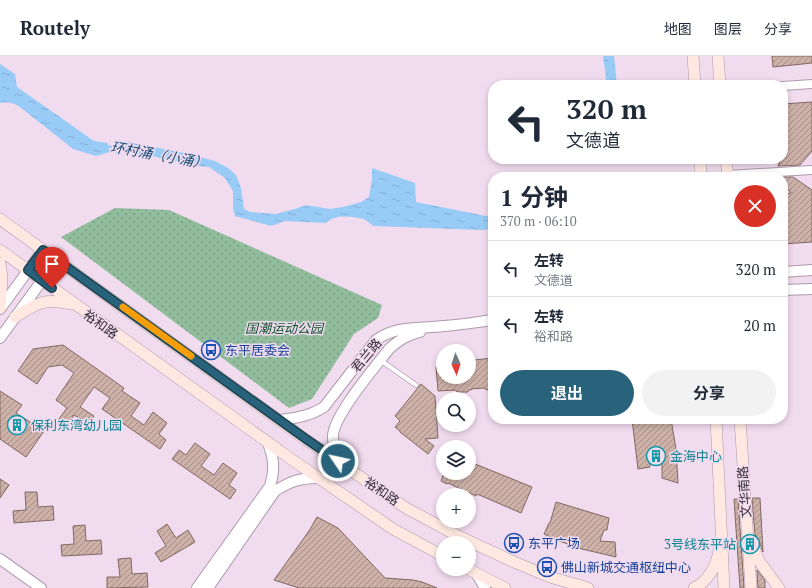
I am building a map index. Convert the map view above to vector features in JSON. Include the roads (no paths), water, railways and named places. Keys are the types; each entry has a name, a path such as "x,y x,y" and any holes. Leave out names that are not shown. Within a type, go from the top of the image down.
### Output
{"main road":[{"path":"693,56 695,80"},
{"path":"718,56 720,80"},
{"name":"裕和路","path":"0,219 280,420 406,508 458,536 550,577 588,588"},
{"name":"裕和路","path":"0,250 318,478 393,529 436,552"},
{"path":"0,263 2,278 0,308"},
{"path":"15,317 36,304 47,301 59,301 74,304"},
{"name":"文华南路","path":"716,424 724,588"},
{"name":"文华南路","path":"740,424 751,588"},
{"path":"747,530 759,561 779,588"},
{"path":"694,588 699,586 711,573 718,556 721,532"},
{"path":"476,573 505,588"}],"street":[{"path":"788,86 812,84"},
{"path":"784,172 812,170"},
{"path":"0,308 43,250"},
{"path":"0,338 57,260"},
{"path":"788,272 812,270"},
{"path":"788,290 812,289"},
{"name":"君兰路","path":"280,420 315,413 324,407 376,340 393,330 488,321"},
{"path":"338,461 332,436 335,424 342,411 380,360 398,341 408,335 443,326"},
{"path":"197,588 270,486 273,475 273,456 268,443"},
{"path":"208,588 275,491 289,482 304,478 318,478"},
{"path":"0,559 41,588"},
{"path":"476,576 485,588"}],"lane":[{"path":"380,360 416,385"}],"water":[{"path":"603,56 614,56 616,80 606,80"},
{"path":"0,64 15,74 17,87 94,141 107,143 110,152 96,156 73,149 20,107 6,102 0,103"},
{"path":"117,140 184,153 215,161 228,168 236,175 241,188 244,209 250,212 275,214 306,205 330,209 361,202 369,197 372,180 372,168 415,183 416,202 488,215 488,229 374,226 363,219 343,216 329,220 326,223 285,221 271,226 235,216 233,208 233,191 225,178 209,167 197,166 143,154 121,151 116,154"}],"waterway":[{"name":"环村涌（小涌）","path":"105,146 120,148"}],"place":[{"name":"东平居委会","path":"211,350"},
{"name":"保利东湾幼儿园","path":"17,425"},
{"name":"金海中心","path":"656,456"},
{"name":"东平广场","path":"514,543"},
{"name":"3号线东平站","path":"750,544"},
{"name":"佛山新城交通枢纽中心","path":"547,567"}],"park label":[{"name":"国潮运动公园","path":"284,328"}]}
